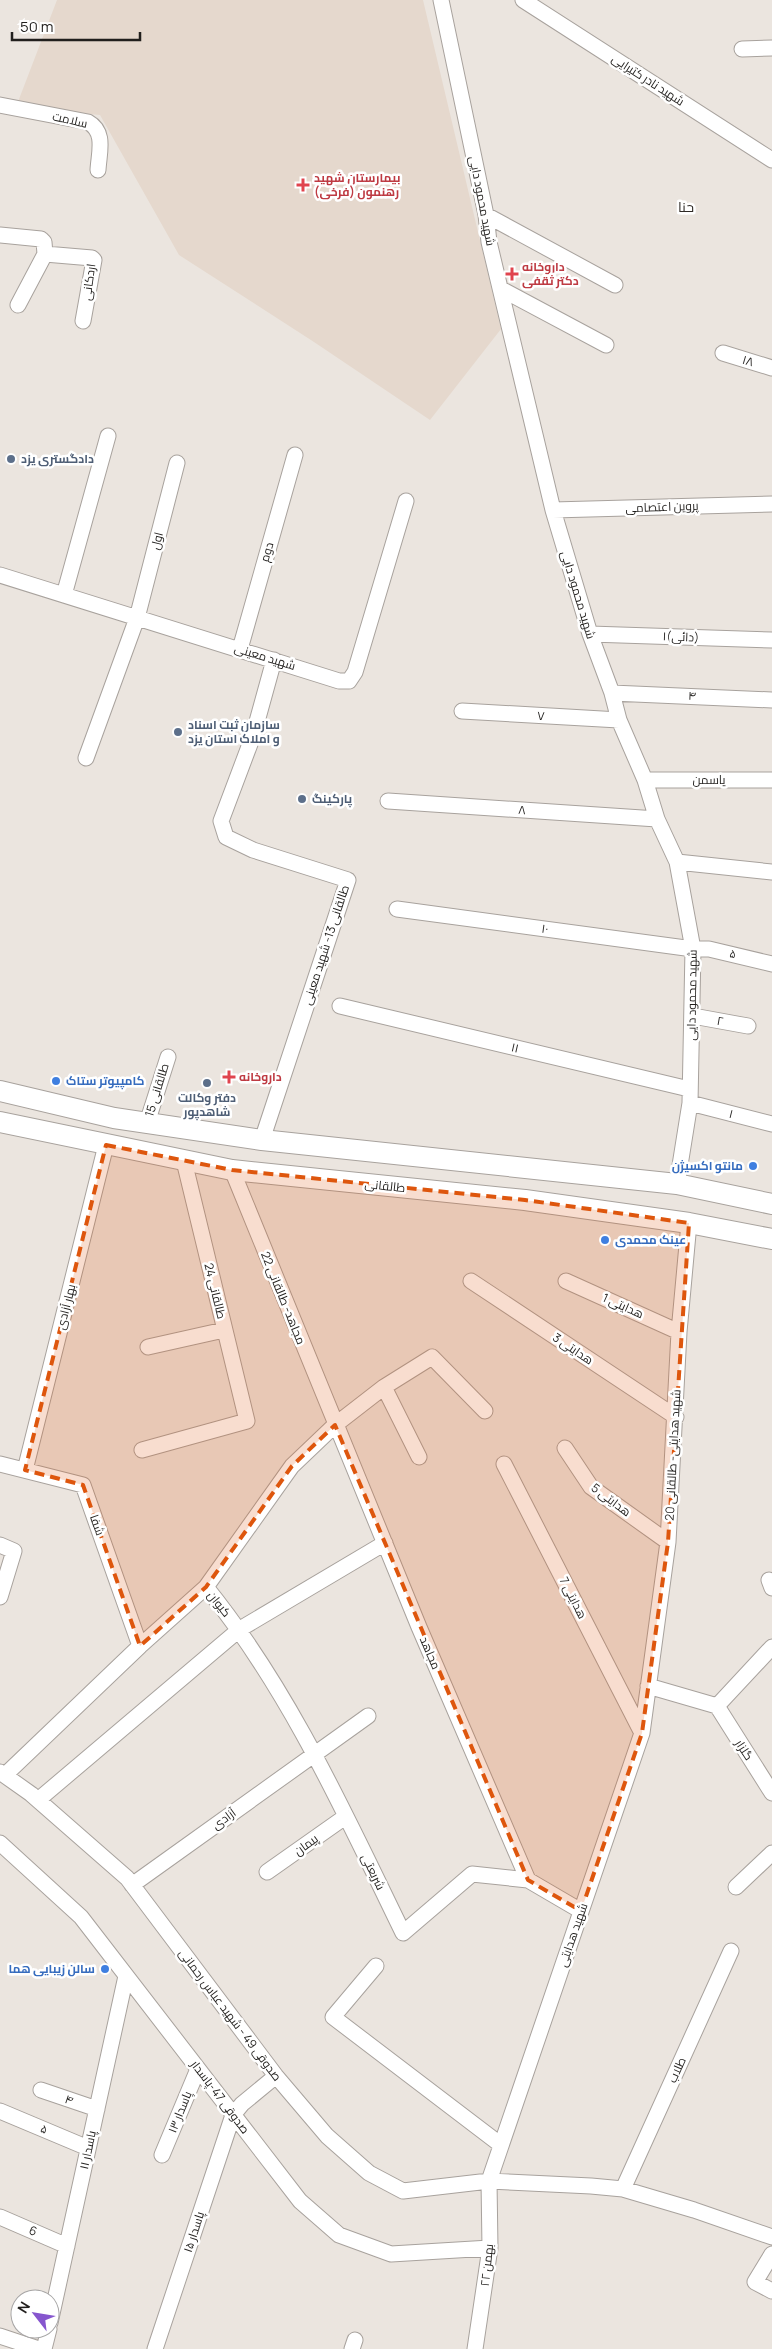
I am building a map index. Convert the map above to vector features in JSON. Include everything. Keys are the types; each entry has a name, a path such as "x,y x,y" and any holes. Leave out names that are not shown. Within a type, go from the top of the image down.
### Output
{"main road":[{"path":"0,1091 114,1118 262,1140 677,1184 772,1204"},
{"name":"طالقانی","path":"1,1125 232,1170 525,1200 689,1223 772,1239"}],"street":[{"name":"شهید محمود دایی","path":"441,0 486,215 489,242 552,510 590,634 612,693 619,720 645,780 657,818 677,862 694,949 690,1096 677,1184"},
{"name":"شهید نادر کتیرایی","path":"523,0 772,160"},
{"path":"742,49 772,48"},
{"name":"سلامت","path":"0,105 88,122 96,126 100,133 98,170"},
{"path":"486,215 615,285"},
{"path":"0,235 41,239 44,242 46,254 18,305"},
{"name":"اردکانی","path":"46,254 90,257 94,260 83,322"},
{"path":"501,289 606,345"},
{"name":"۱۸","path":"723,353 772,368"},
{"path":"64,595 108,436"},
{"name":"دوم","path":"240,649 295,455"},
{"name":"اول","path":"86,758 137,618 177,463"},
{"name":"شهید معینی","path":"0,575 340,681 349,681 354,672 406,501"},
{"name":"پروین اعتصامی","path":"552,510 772,504"},
{"name":"۱(دائی)","path":"590,634 772,640"},
{"name":"طالقانی 13- شهید معینی","path":"262,1140 348,880 253,850 226,838 221,821 253,736 274,660"},
{"name":"۴","path":"612,693 772,700"},
{"name":"۷","path":"462,712 619,720"},
{"name":"یاسمن","path":"645,780 772,780"},
{"name":"۸","path":"388,801 657,818"},
{"path":"677,862 772,872"},
{"name":"۱۰","path":"397,909 694,949"},
{"name":"۵","path":"694,949 709,948 772,964"},
{"name":"۱۱","path":"340,1006 690,1096"},
{"name":"۲","path":"693,1016 748,1026"},
{"name":"طالقانی 15","path":"147,1123 168,1057"},
{"name":"۱","path":"690,1096 772,1124"},
{"name":"بهار آزادی","path":"25,1470 106,1145"},
{"name":"طالقانی 24","path":"142,1450 247,1422 184,1161"},
{"name":"مجاهد- طالقانی 22","path":"232,1170 335,1425"},
{"name":"شهید هدایتی- طالقانی 20","path":"648,1686 668,1542 679,1332 689,1223"},
{"name":"هدایتی 3","path":"471,1281 676,1417"},
{"name":"هدایتی 1","path":"566,1281 679,1332"},
{"path":"148,1347 224,1330"},
{"path":"206,1587 292,1466 335,1425 384,1387 432,1357 485,1411"},
{"path":"384,1387 419,1457"},
{"name":"مجاهد","path":"335,1425 528,1880"},
{"name":"هدایتی 5","path":"565,1448 591,1487 668,1542"},
{"name":"شفا","path":"0,1464 83,1485 140,1646"},
{"name":"هدایتی 7","path":"504,1464 642,1733"},
{"path":"240,1629 385,1542"},
{"path":"0,1546 14,1551 0,1597"},
{"name":"کیوان","path":"2,1774 206,1587 240,1629 38,1800"},
{"name":"شریعتی","path":"240,1629 315,1754 403,1933 472,1874 528,1880 581,1911"},
{"path":"648,1686 716,1706 772,1646"},
{"name":"شهید هدایتی","path":"489,2181 642,1733 648,1686"},
{"name":"گلزار","path":"716,1706 772,1793"},
{"name":"آزادی","path":"132,1885 368,1716"},
{"name":"صدوقی 49 - شهید عباس رحمانی","path":"2,1774 38,1800 127,1878 271,2080 327,2136 369,2173 403,2191 489,2181 623,2190 694,2210 772,2237"},
{"name":"پیمان","path":"268,1872 345,1817"},
{"name":"صدوقی 47-پاسدار","path":"0,1843 80,1917 198,2069 237,2109 300,2201 339,2235 391,2254 490,2248"},
{"path":"736,1887 772,1853"},
{"name":"طلاب","path":"623,2190 731,1951"},
{"path":"376,1966 333,2017 501,2145"},
{"name":"پاسدار ۱۱","path":"58,2289 126,1976"},
{"name":"پاسدار ۱۳","path":"162,2155 198,2069"},
{"path":"237,2109 271,2080"},
{"name":"۴","path":"40,2090 97,2109"},
{"name":"پاسدار ۱۵","path":"155,2349 237,2109"},
{"name":"۵","path":"0,2111 88,2148"},
{"name":"۲۲ بهمن","path":"475,2349 490,2248 489,2181"},
{"name":"6","path":"0,2217 67,2246"},
{"path":"772,2254 755,2282 772,2291"},
{"path":"0,2336 39,2349"}],"highlighted area":[{"path":"106,1145 232,1170 525,1200 689,1223 668,1542 642,1733 581,1911 528,1880 335,1425 292,1466 206,1587 140,1646 83,1485 25,1470"}],"shaded area":[{"name":"بیمارستان شهید رهنمون (فرخی)","path":"57,0 423,0 501,329 430,420 179,255 100,115 16,107"}],"place":[{"name":"بیمارستان شهید رهنمون (فرخی)","path":"303,185"},
{"name":"داروخانه دکتر ثقفی","path":"512,274"},
{"name":"دادگستری یزد","path":"11,459"},
{"name":"سازمان ثبت اسناد و املاک استان یزد","path":"178,732"},
{"name":"پارکینگ","path":"302,799"},
{"name":"داروخانه","path":"229,1077"},
{"name":"کامپیوتر ستاک","path":"56,1081"},
{"name":"دفتر وکالت شاهدپور","path":"207,1083"},
{"name":"مانتو اكسيژن","path":"753,1166"},
{"name":"عینک محمدی","path":"605,1240"},
{"name":"سالن زیبایی هما","path":"105,1969"}],"district":[{"name":"حنا","path":"686,207"}]}
